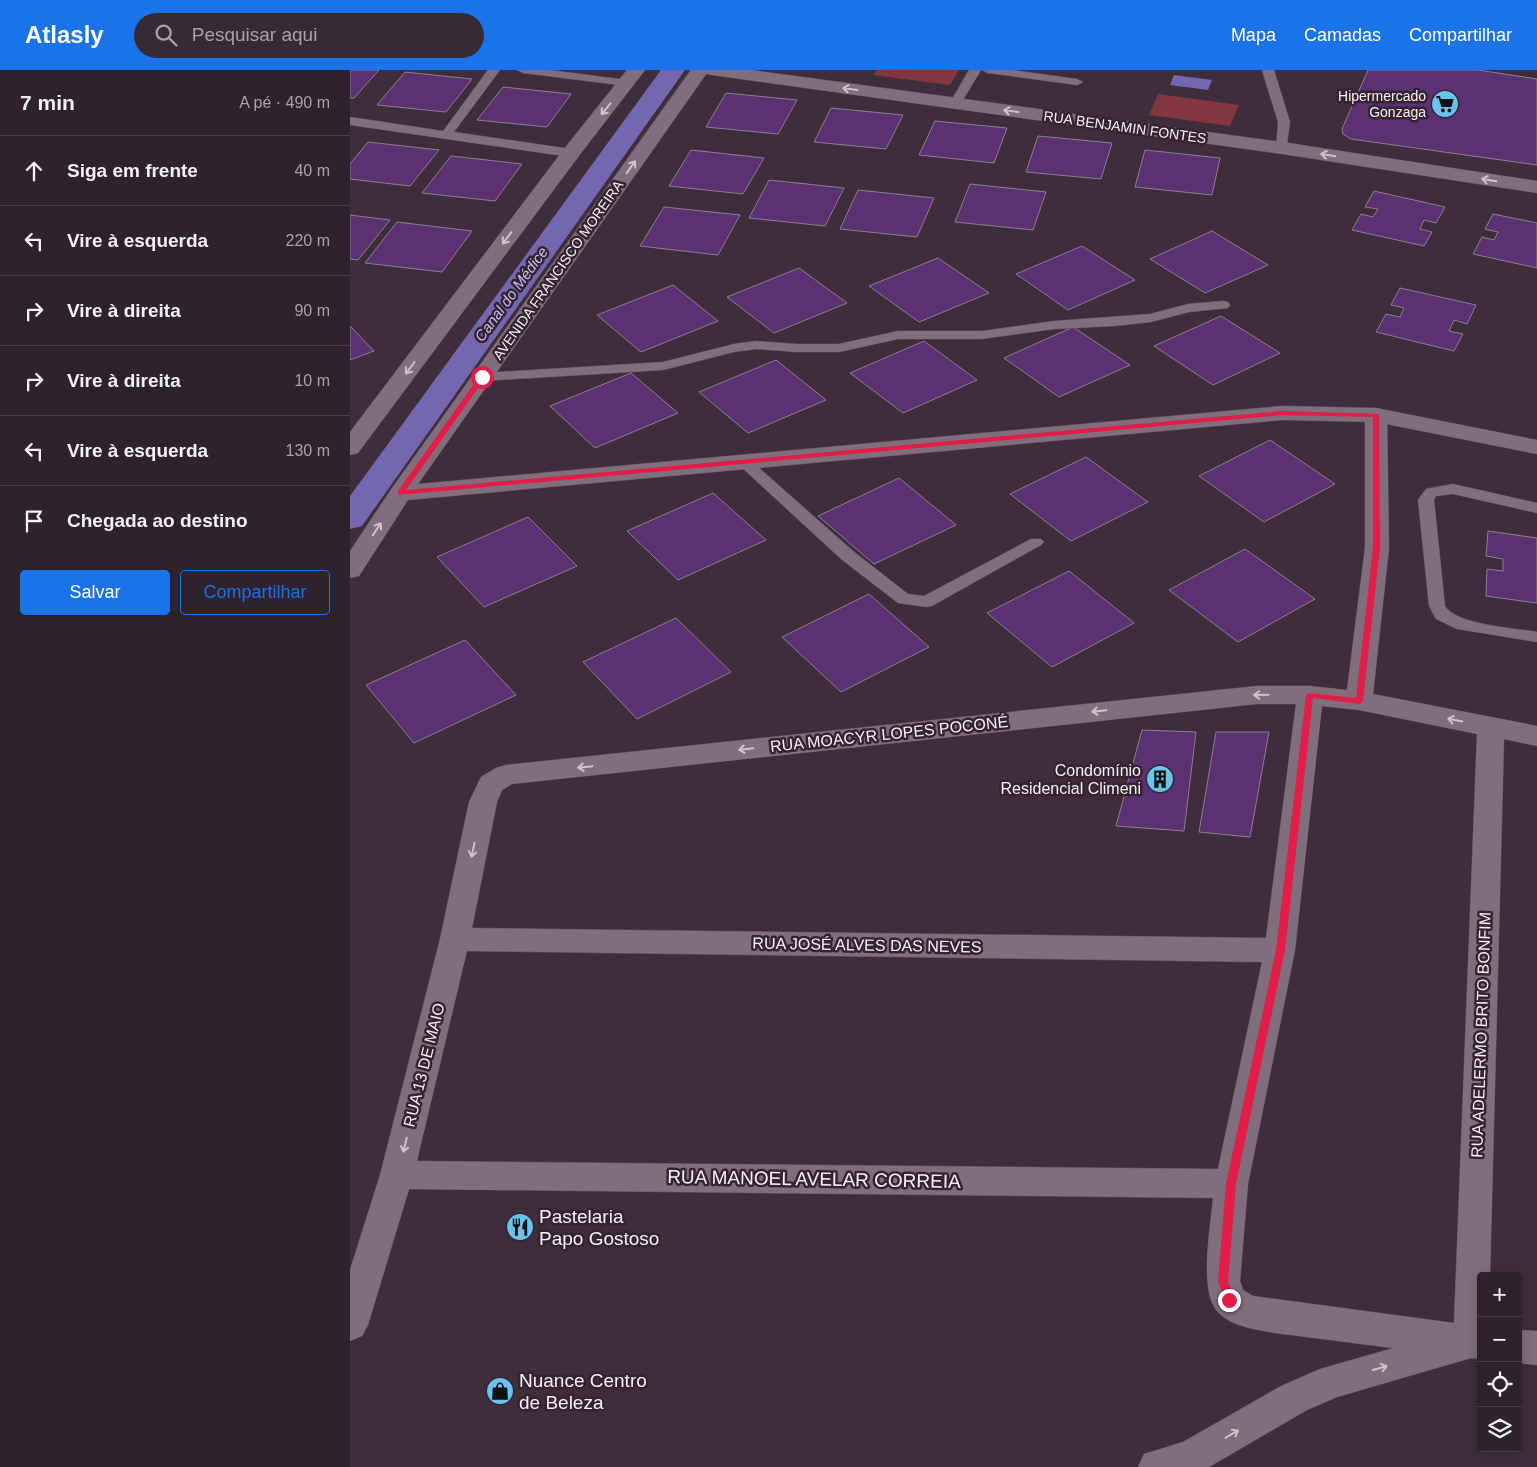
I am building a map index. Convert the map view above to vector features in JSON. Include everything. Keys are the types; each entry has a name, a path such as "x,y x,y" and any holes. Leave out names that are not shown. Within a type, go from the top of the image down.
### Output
{"street":[{"name":"AVENIDA FRANCISCO MOREIRA","path":"350,570 400,493 700,70"},
{"name":"RUA BENJAMIN FONTES","path":"712,70 1282,148 1537,187"},
{"path":"350,448 570,153 632,76"},
{"path":"400,493 1282,413 1376,415 1537,447"},
{"path":"1360,701 1377,548 1376,415"},
{"name":"RUA MOACYR LOPES POCONÉ","path":"483,802 491,784 506,775 1257,694 1310,695 1360,701 1537,736"},
{"path":"1310,695 1280,950 1231,1184 1223,1281 1229,1300 1245,1311 1275,1317 1476,1342"},
{"name":"RUA ADELERMO BRITO BONFIM","path":"1476,1342 1491,727"},
{"name":"RUA 13 DE MAIO","path":"350,1325 397,1175 454,939 483,802"},
{"name":"RUA JOSÉ ALVES DAS NEVES","path":"454,939 1280,950"},
{"name":"RUA MANOEL AVELAR CORREIA","path":"397,1175 1231,1184"},
{"path":"1179,1464 1294,1398 1333,1381 1476,1342"},
{"path":"1522,1346 1537,1348"}],"lane":[{"path":"445,136 494,70"},
{"path":"523,70 632,76"},
{"path":"956,103 975,70"},
{"path":"988,70 1077,82"},
{"path":"1268,70 1284,122 1282,148"},
{"path":"350,121 570,153"},
{"path":"482,377 663,366 734,348 756,345 797,348 839,348 898,335 982,335 1054,325 1142,319 1188,308 1223,305"},
{"path":"744,462 847,555 904,599 926,602 1036,542"},
{"path":"1537,508 1453,489 1431,492 1426,500 1437,606 1442,615 1462,626 1537,637"}],"shaded area":[{"path":"877,70 959,70 950,85 873,75"},
{"path":"1174,75 1212,80 1208,90 1170,85"},
{"path":"1158,94 1239,105 1230,126 1149,115"}],"building":[{"path":"350,70 379,70 354,98 350,98"},
{"name":"Hipermercado Gonzaga","path":"1368,70 1478,70 1537,79 1537,165 1351,139 1343,134 1342,129"},
{"path":"405,72 472,79 446,112 377,105"},
{"path":"503,87 571,94 547,127 477,120"},
{"path":"726,93 797,100 778,134 706,127"},
{"path":"831,108 903,115 886,149 814,142"},
{"path":"935,121 1007,128 994,163 919,155"},
{"path":"1038,136 1112,143 1101,179 1026,172"},
{"path":"368,142 439,150 410,186 350,179 350,164"},
{"path":"691,150 764,158 743,194 669,186"},
{"path":"1145,150 1220,158 1212,195 1135,187"},
{"path":"451,156 522,164 495,201 422,193"},
{"path":"769,180 844,188 825,226 749,218"},
{"path":"970,184 1046,192 1033,230 955,222"},
{"path":"858,190 934,198 917,237 840,229"},
{"path":"1374,191 1445,207 1436,223 1424,220 1420,229 1432,232 1424,246 1352,230 1361,214 1373,217 1378,209 1365,207"},
{"path":"664,207 740,215 718,255 640,246"},
{"path":"1493,214 1537,223 1537,268 1473,254 1482,237 1494,240 1498,232 1485,229"},
{"path":"350,215 390,220 358,260 350,259"},
{"path":"397,222 472,231 442,272 365,263"},
{"path":"1212,231 1268,265 1205,293 1150,259"},
{"path":"1082,246 1135,280 1068,310 1016,274"},
{"path":"938,258 989,293 919,322 869,286"},
{"path":"799,268 847,303 774,333 727,297"},
{"path":"673,285 718,321 641,352 597,315"},
{"path":"1400,288 1476,305 1467,324 1454,320 1449,331 1463,334 1454,351 1376,332 1386,314 1400,317 1404,308 1391,305"},
{"path":"1221,316 1280,353 1213,385 1154,346"},
{"path":"350,326 374,351 350,360"},
{"path":"1073,327 1130,365 1059,397 1004,358"},
{"path":"924,341 977,380 903,413 850,373"},
{"path":"776,360 826,400 748,433 699,392"},
{"path":"631,373 678,413 595,448 550,406"},
{"path":"1270,440 1335,484 1264,522 1199,476"},
{"path":"1086,457 1148,502 1071,541 1010,494"},
{"path":"899,478 956,525 874,564 818,516"},
{"path":"713,493 766,540 678,580 627,531"},
{"path":"528,517 577,566 484,607 437,557"},
{"path":"1488,531 1537,538 1537,603 1486,596 1487,569 1503,571 1503,559 1486,556"},
{"path":"1245,549 1315,599 1238,642 1169,590"},
{"path":"1069,571 1134,623 1052,667 987,613"},
{"path":"869,594 929,647 841,692 782,637"},
{"path":"676,618 731,672 637,719 583,662"},
{"path":"465,640 516,695 414,743 366,685"},
{"name":"Condomínio Residencial Climeni","path":"1142,730 1196,732 1184,831 1116,826"},
{"path":"1216,732 1269,732 1250,837 1199,832"}],"waterway":[{"name":"Canal do Médice","path":"350,519 673,70"}],"place":[{"name":"Hipermercado Gonzaga","path":"1445,104"},
{"name":"Condomínio Residencial Climeni","path":"1160,779"},
{"name":"Pastelaria Papo Gostoso","path":"520,1227"},
{"name":"Nuance Centro de Beleza","path":"500,1391"}],"route":[{"path":"482,377 400,493 1282,413 1376,415 1377,548 1360,701 1310,695 1280,950 1231,1184 1223,1281 1229,1300"}]}
